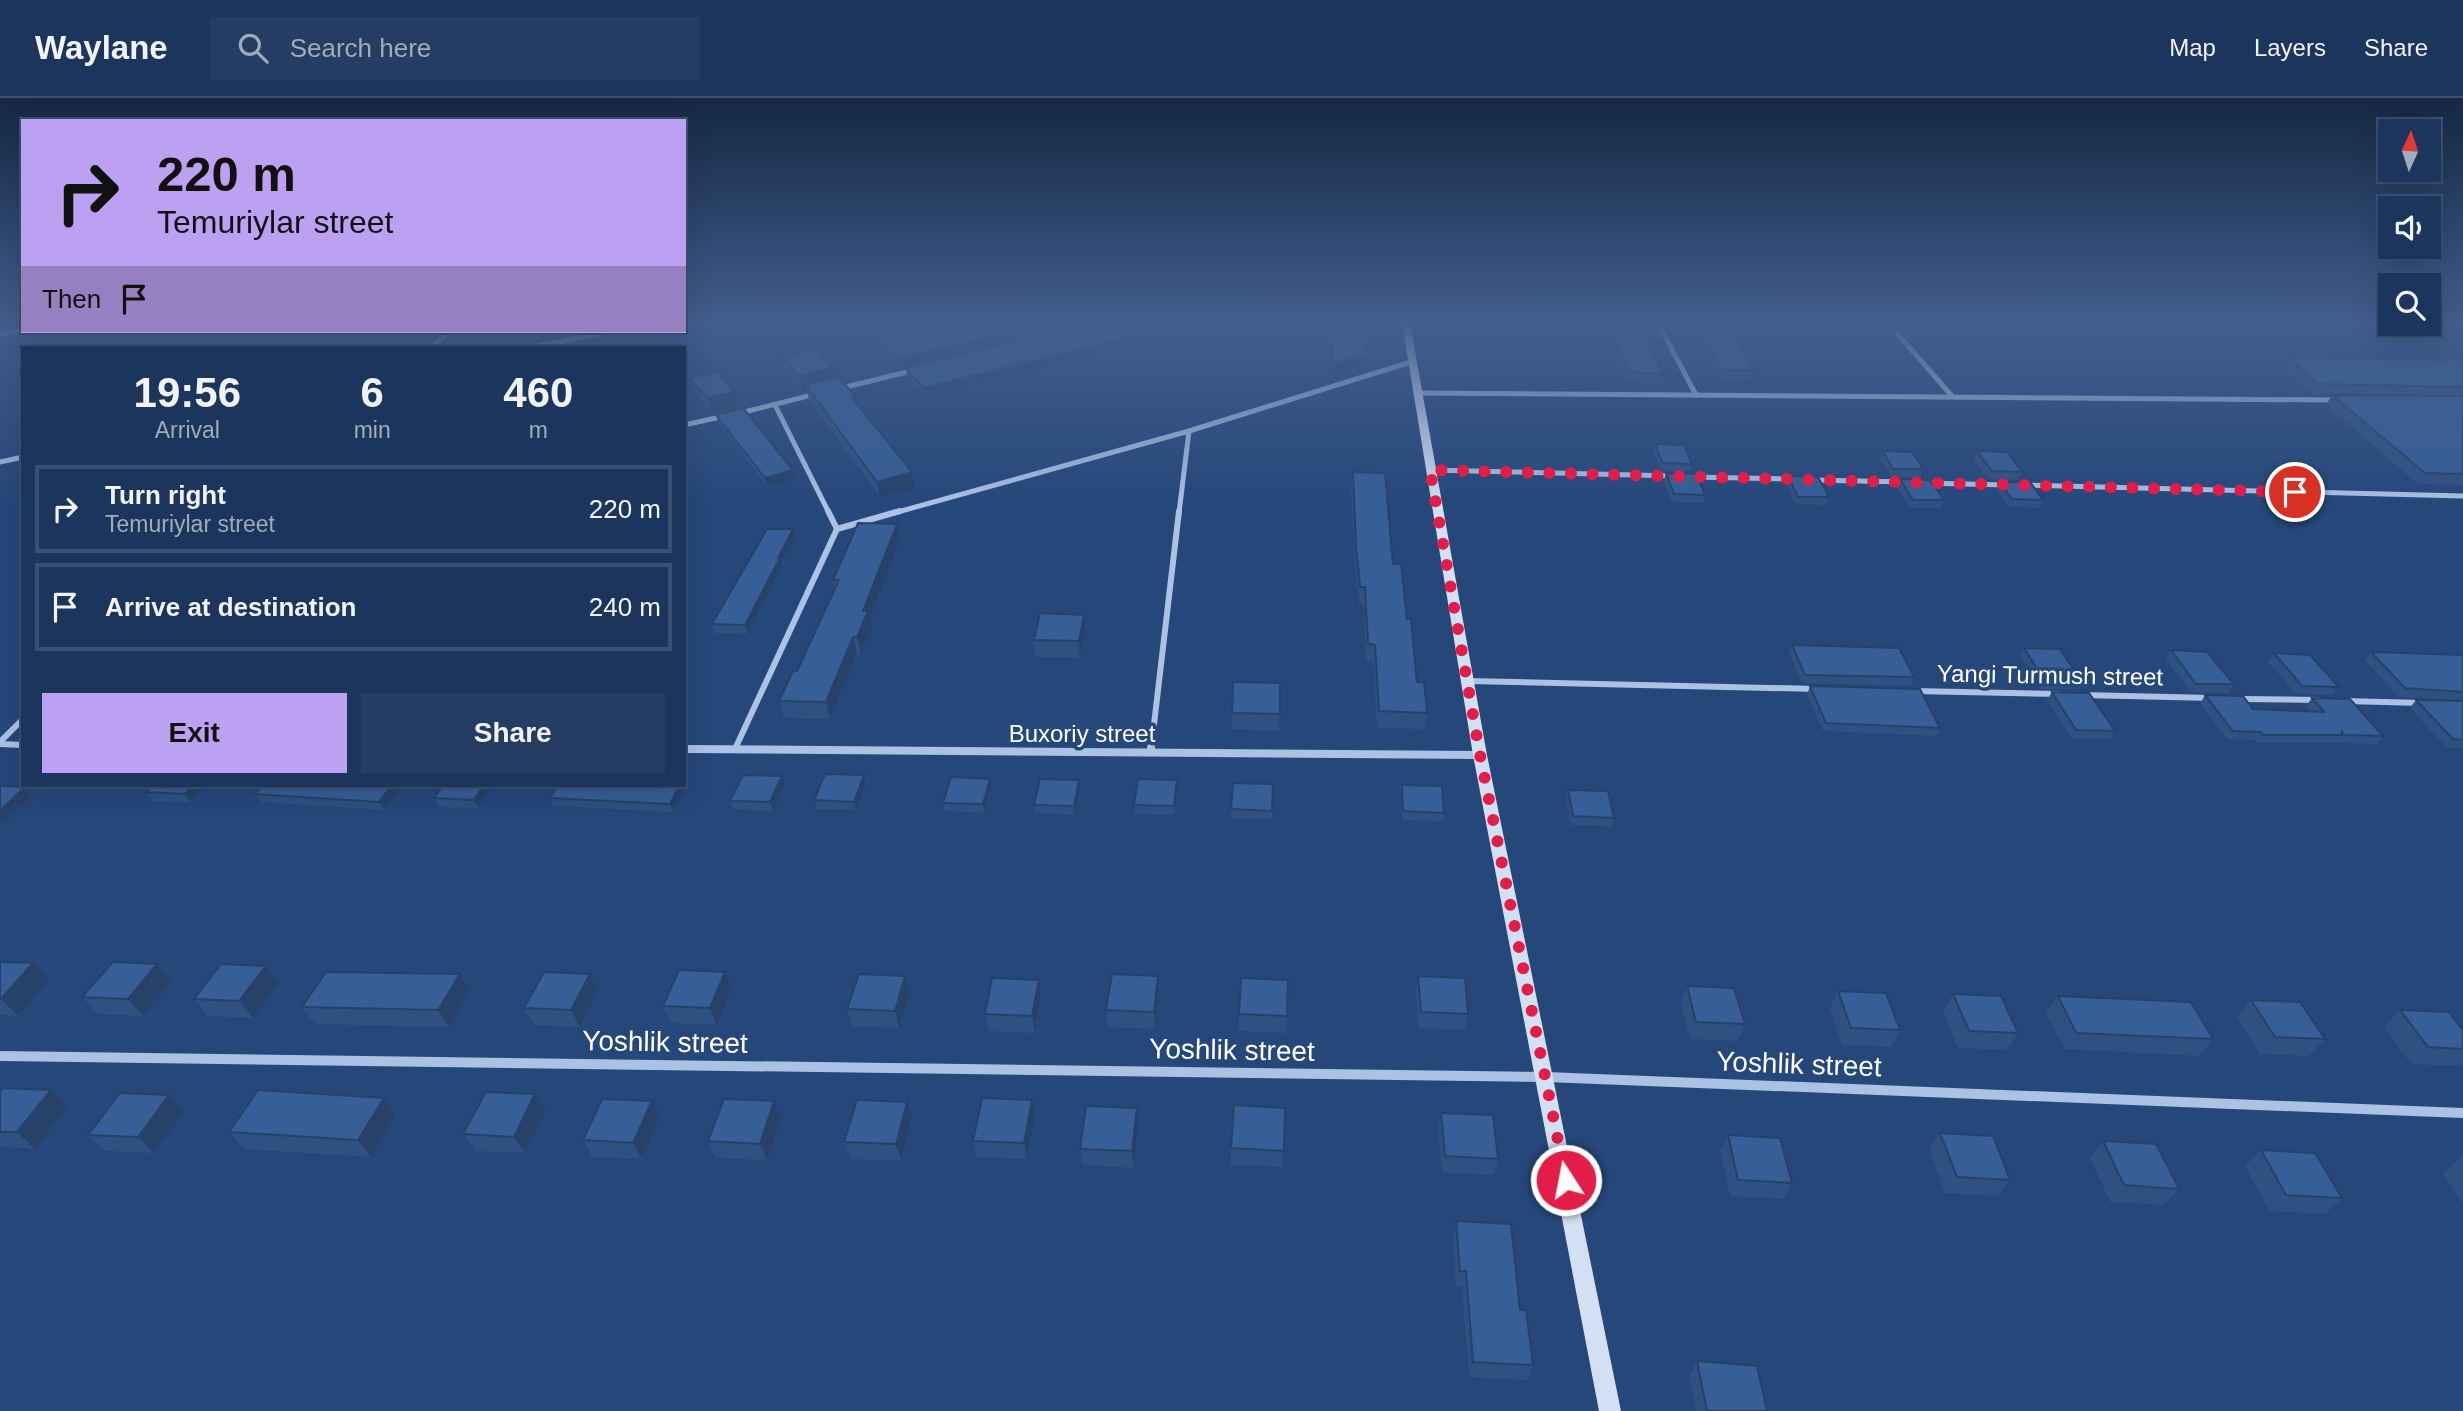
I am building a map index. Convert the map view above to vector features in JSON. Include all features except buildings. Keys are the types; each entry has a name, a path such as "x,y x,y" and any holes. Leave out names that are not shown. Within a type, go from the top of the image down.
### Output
{"street":[{"path":"686,425 858,384"},
{"path":"735,749 836,529 1189,431 1339,384"},
{"path":"1415,384 1480,755 1611,1411"},
{"path":"1690,384 1696,395"},
{"path":"1942,384 1952,396"},
{"path":"1416,393 2339,400"},
{"path":"775,405 836,529"},
{"path":"1151,752 1189,431"},
{"path":"0,462 21,457"},
{"path":"1430,470 2463,496"},
{"path":"1468,681 1827,689"},
{"name":"Yangi Turmush street","path":"1910,691 2062,694"},
{"name":"Yangi Turmush street","path":"2076,695 2325,701"},
{"path":"2339,701 2435,703"},
{"path":"0,743 21,721"},
{"path":"0,743 21,745"},
{"name":"Buxoriy street","path":"686,749 1480,755"},
{"name":"Yoshlik street","path":"0,1056 1546,1077 2463,1113"}],"route":[{"path":"1566,1180 1480,755 1430,470 2295,492"}]}
